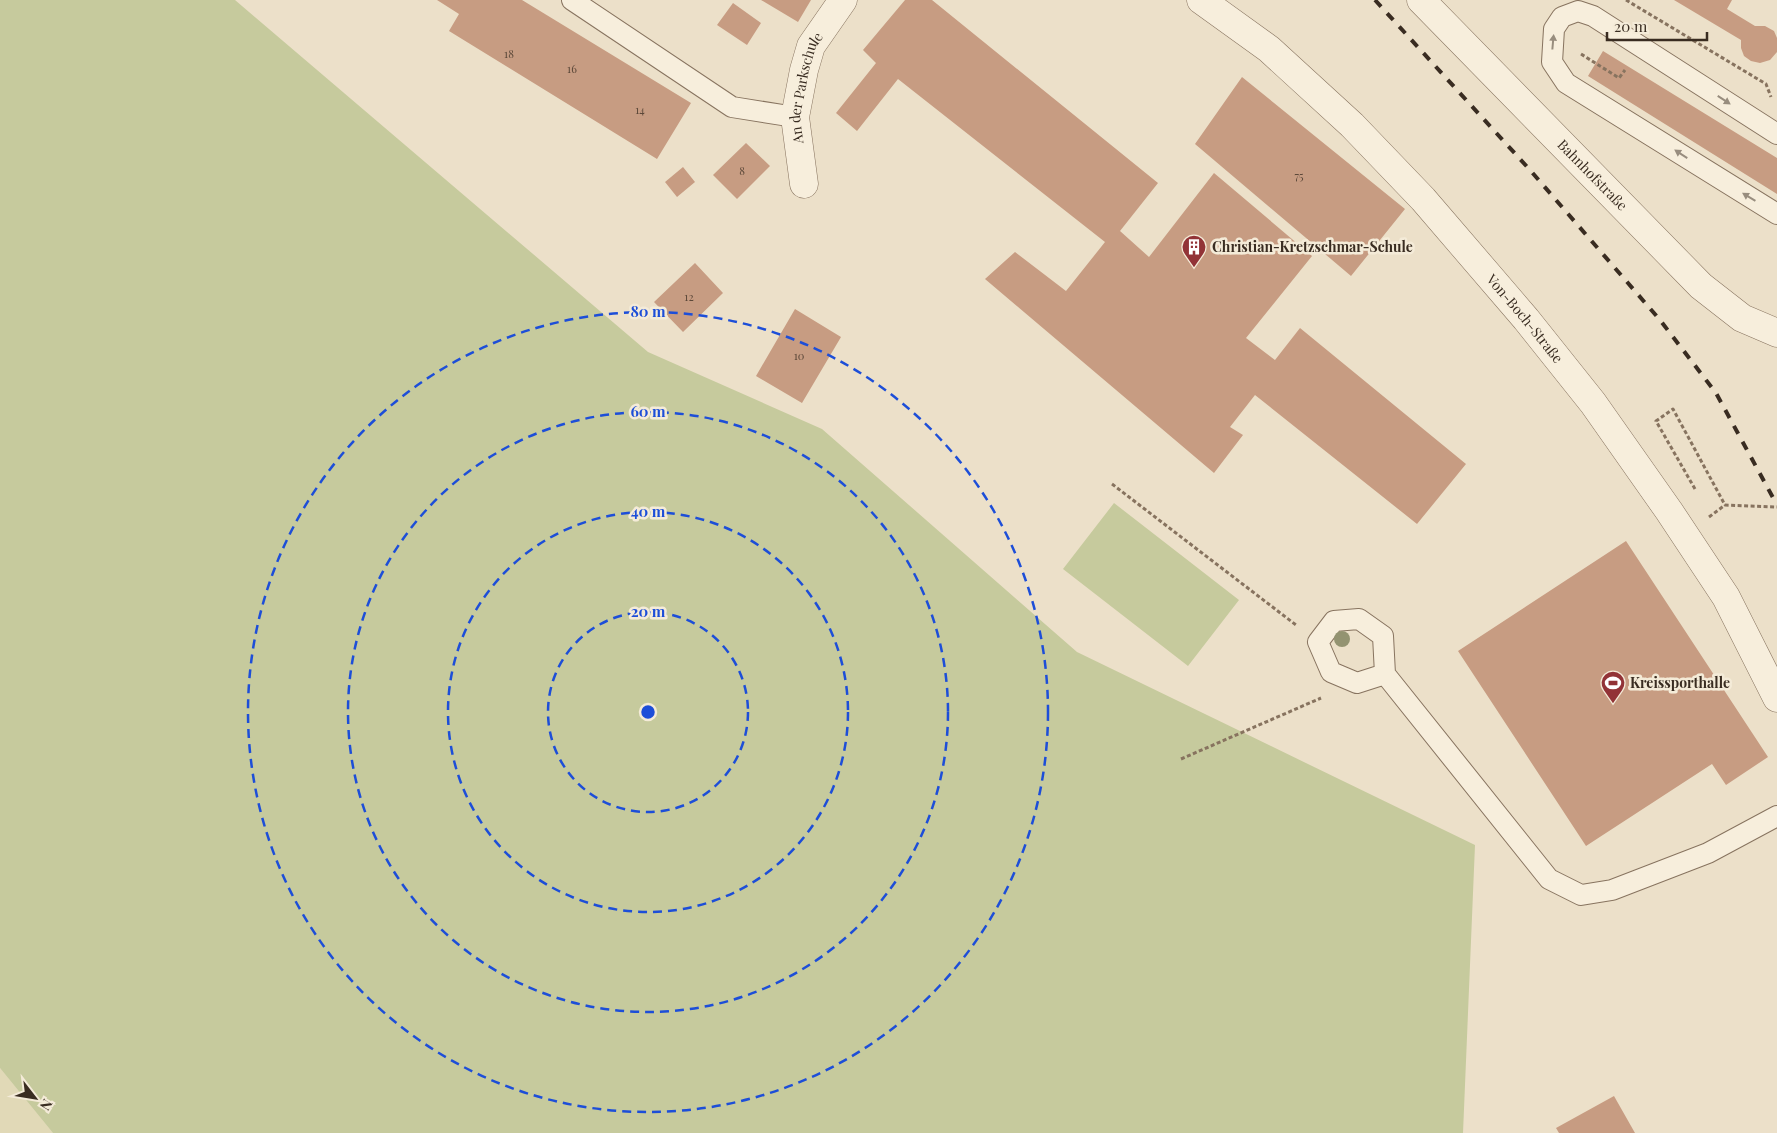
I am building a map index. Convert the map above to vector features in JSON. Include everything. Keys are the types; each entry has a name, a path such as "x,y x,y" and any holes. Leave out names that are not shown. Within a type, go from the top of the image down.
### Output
{"street":[{"name":"An der Parkschule","path":"804,184 795,117 804,70 811,46 843,0"},
{"name":"Von-Boch-Straße","path":"1201,0 1269,48 1352,125 1423,199 1526,319 1593,403 1669,511 1726,597 1777,698"},
{"name":"Bahnhofstraße","path":"1421,0 1700,286 1742,318 1777,333"}],"lane":[{"path":"572,0 732,107 795,117"},
{"path":"1777,134 1592,16 1578,11 1562,17 1554,29 1552,62 1566,83 1777,214"},
{"path":"1385,674 1357,683 1331,672 1318,642 1334,622 1359,619 1383,636 1385,674 1549,880 1581,895 1612,890 1708,853 1777,816"}],"path":[{"path":"1626,0 1766,84 1773,102"},
{"path":"1669,511 1696,491 1656,421 1673,409 1725,505 1777,507"},
{"path":"1112,484 1318,642"},
{"path":"1181,759 1357,683"}],"shaded area":[{"path":"0,1068 53,1133 0,1133"}],"green space":[{"path":"0,0 235,0 648,352 822,429 1077,652 1475,845 1463,1133 53,1133 0,1068"},
{"path":"1114,503 1239,600 1188,666 1063,569"}],"building":[{"path":"437,0 522,0 691,103 657,159 449,31 459,14"},
{"path":"761,0 811,0 798,22"},
{"name":"Christian-Kretzschmar-Schule","path":"905,0 932,0 1158,183 1120,231 1149,257 1214,173 1312,256 1246,338 1275,360 1300,328 1466,464 1417,524 1255,395 1230,427 1243,435 1214,473 985,279 1015,252 1066,291 1105,242 898,79 857,131 836,113 876,63 863,50"},
{"path":"1674,0 1732,0 1727,9 1755,26 1765,26 1774,31 1777,38 1777,52 1770,60 1760,63 1751,61 1744,56 1741,40"},
{"path":"733,3 761,23 747,45 717,25"},
{"path":"1603,51 1777,158 1777,194 1588,76"},
{"name":"Christian-Kretzschmar-Schule","path":"1242,77 1405,209 1351,276 1195,144"},
{"path":"746,143 770,166 737,199 713,175"},
{"path":"683,167 695,182 677,197 665,182"},
{"path":"695,263 723,293 683,332 654,302"},
{"path":"795,309 841,337 802,403 756,376"},
{"name":"Kreissporthalle","path":"1626,541 1768,757 1726,785 1712,764 1586,846 1458,651"},
{"path":"1614,1096 1635,1133 1559,1133 1556,1128"}],"railway":[{"path":"1375,0 1530,170 1660,320 1716,393 1777,505"}],"place":[{"name":"Christian-Kretzschmar-Schule","path":"1194,268"},
{"name":"Kreissporthalle","path":"1613,704"}]}
